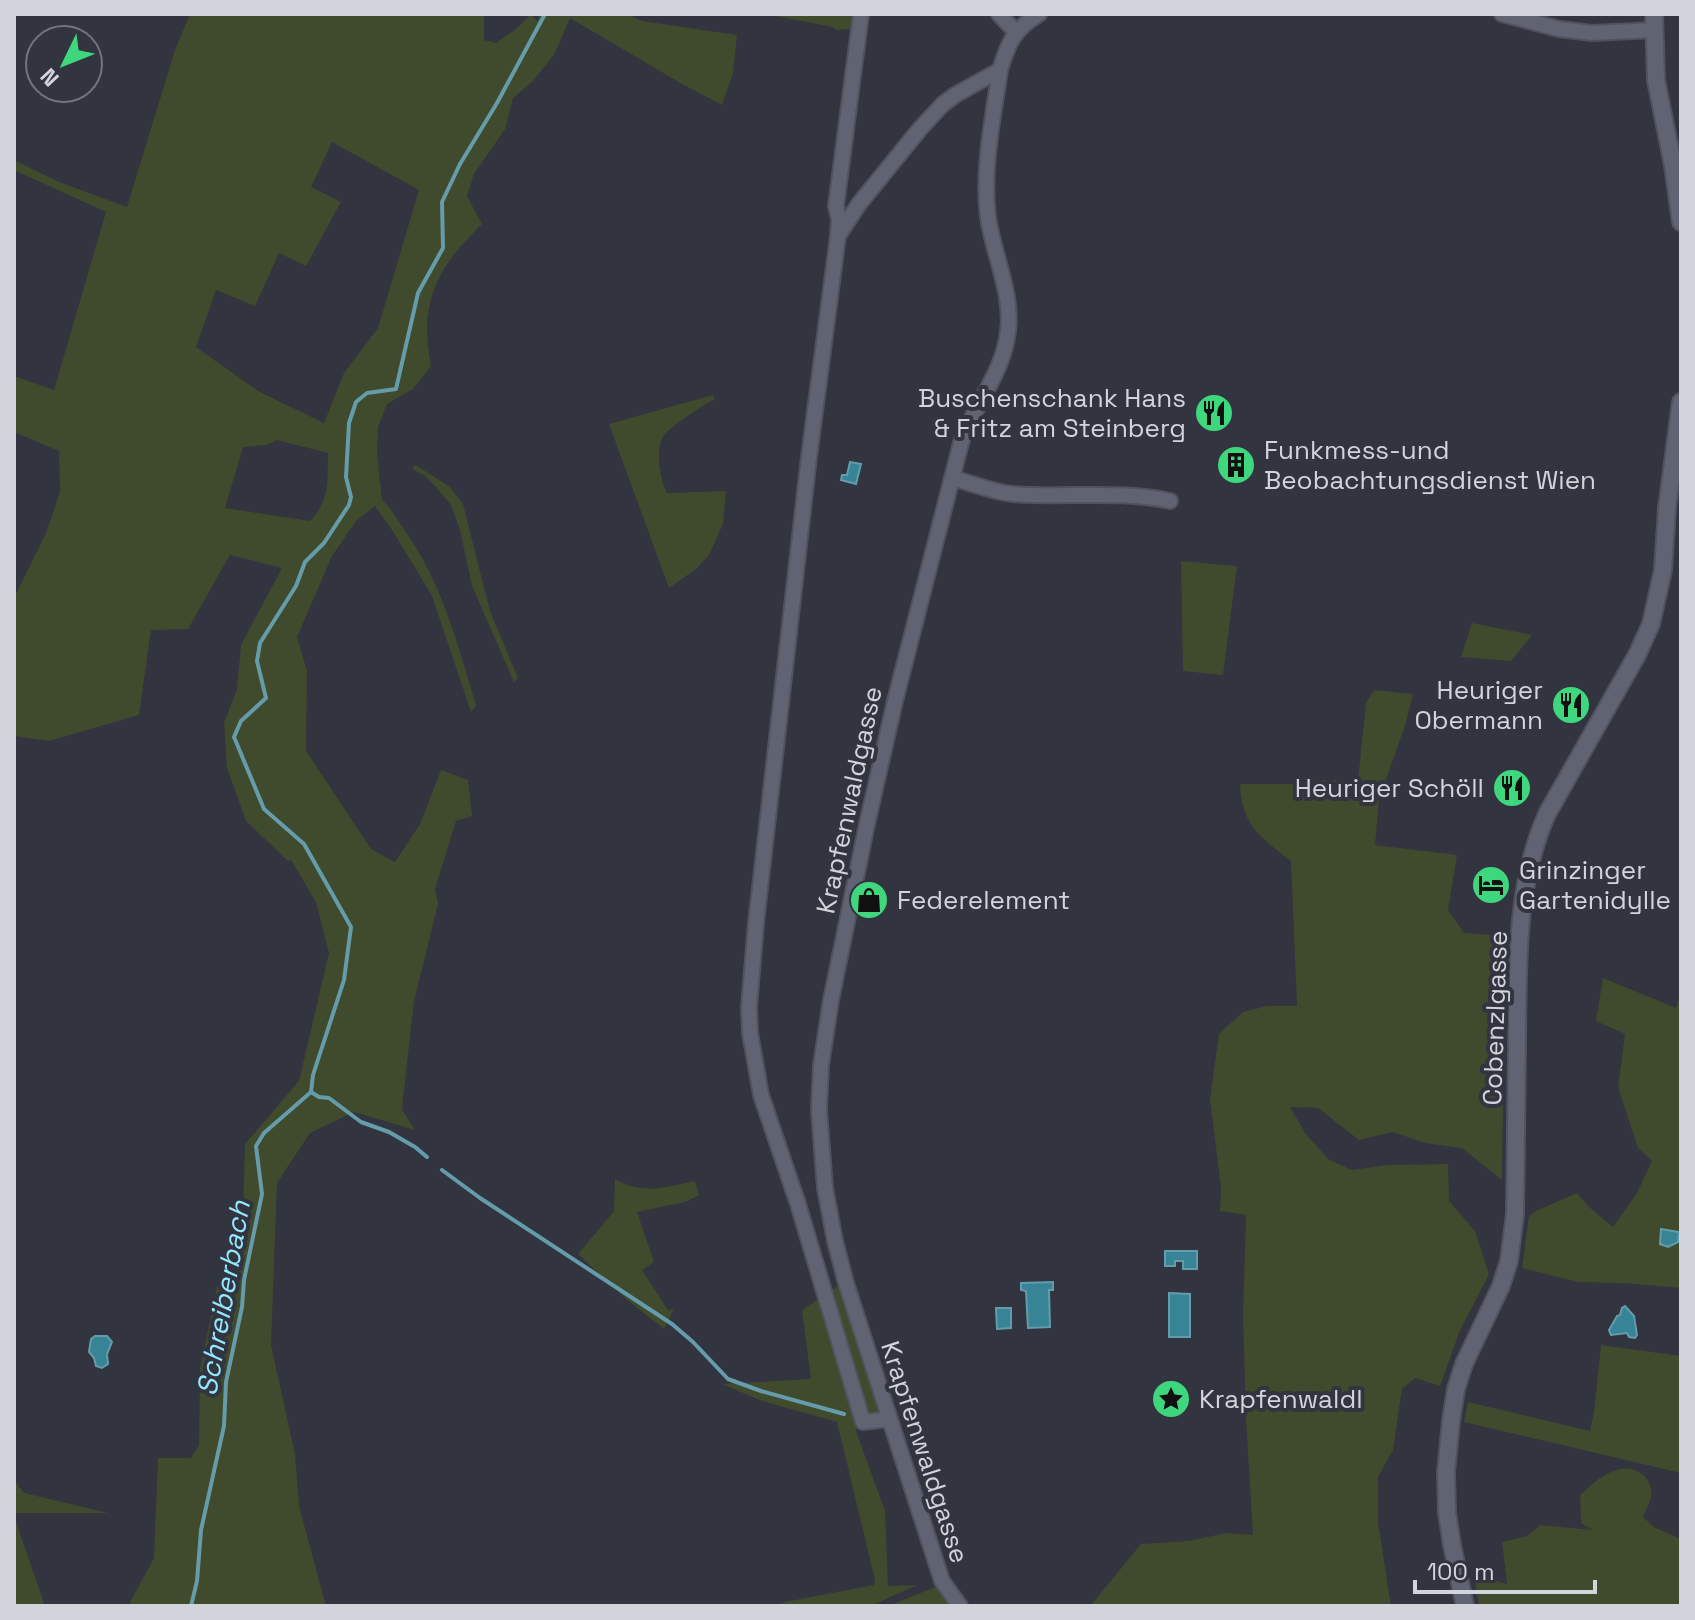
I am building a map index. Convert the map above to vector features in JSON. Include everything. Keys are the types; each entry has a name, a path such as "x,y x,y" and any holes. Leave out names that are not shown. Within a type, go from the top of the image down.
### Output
{"street":[{"path":"861,14 836,206 838,236 807,473 749,1007 752,1054 761,1095 798,1204 863,1422 889,1419"},
{"path":"999,14 1016,32"},
{"name":"Krapfenwaldgasse","path":"960,1606 942,1581 849,1296 825,1188 820,1137 820,1074 831,1000 895,701 965,431 988,388 1008,334 1008,308 990,232 985,177 1000,70 1016,32 1039,14"},
{"path":"1502,14 1559,29 1592,33 1654,22 1656,80 1681,222"},
{"path":"838,236 868,193 942,105 1000,70"},
{"name":"Cobenzlgasse","path":"1465,1606 1447,1513 1447,1461 1459,1378 1501,1286 1512,1247 1523,891 1547,814 1637,655 1651,624 1663,570 1681,402"},
{"path":"953,478 1013,494 1106,495 1170,501"}],"green space":[{"path":"190,14 484,14 484,40 496,43 531,14 537,21 540,14 627,14 642,21 737,35 733,73 722,105 570,18 554,55 532,82 513,98 505,129 474,174 467,196 482,224 460,247 437,283 427,328 431,366 413,389 387,404 378,427 377,454 382,500 428,569 453,630 476,706 471,712 432,596 375,506 356,521 332,556 297,637 307,671 306,751 371,849 395,862 420,824 441,770 468,780 472,816 456,821 435,889 438,904 414,1001 402,1109 415,1130 354,1112 310,1133 277,1183 271,1345 295,1454 299,1506 326,1606 128,1606 154,1558 158,1458 191,1458 199,1445 200,1369 218,1282 243,1215 245,1144 299,1081 329,953 316,902 291,860 288,861 246,821 227,768 224,723 237,689 241,645 282,568 230,555 188,629 151,630 139,715 49,741 14,736 14,598 46,533 60,492 59,451 14,432 14,376 54,390 106,212 14,170 14,160 59,182 127,207 175,50","holes":["332,142 419,190 378,328 344,373 324,423 258,391 196,347 216,290 255,306 279,253 306,266 341,202 311,187","277,440 328,453 325,497 310,521 225,508 243,447 267,445"]},
{"path":"766,14 856,14 854,29 837,30"},
{"path":"713,395 715,399 672,427 663,437 659,449 659,465 667,493 726,491 723,524 709,555 696,569 669,588 609,424"},
{"path":"412,466 417,466 450,487 463,504 490,611 518,678 514,682 472,586 460,530 451,505"},
{"path":"1181,561 1237,566 1223,675 1183,671"},
{"path":"1472,623 1532,635 1511,661 1461,657"},
{"path":"1374,690 1413,694 1379,799 1375,845 1457,855 1448,910 1464,933 1505,936 1502,1180 1462,1148 1425,1143 1393,1132 1359,1140 1318,1108 1290,1107 1305,1133 1328,1159 1352,1170 1387,1165 1448,1164 1449,1201 1475,1231 1489,1274 1459,1333 1440,1386 1415,1378 1402,1389 1393,1450 1378,1477 1378,1522 1391,1606 1090,1606 1141,1544 1189,1541 1226,1533 1253,1535 1243,1315 1246,1215 1220,1211 1221,1188 1210,1099 1219,1034 1243,1012 1267,1006 1297,1006 1291,861 1270,845 1249,820 1241,798 1240,784 1358,780 1366,703"},
{"path":"1603,978 1676,1008 1681,989 1681,1288 1578,1282 1522,1268 1529,1216 1577,1193 1613,1227 1637,1193 1652,1161 1638,1148 1618,1087 1625,1034 1596,1021"},
{"path":"615,1179 645,1188 695,1181 699,1195 685,1202 637,1212 654,1262 642,1270 668,1310 674,1309 664,1329 578,1254 614,1211"},
{"path":"841,1284 880,1410 878,1414 867,1409 861,1399 827,1293"},
{"path":"820,1298 858,1415 856,1431 885,1511 888,1586 917,1585 871,1606 775,1606 874,1585 875,1580 837,1422 762,1401 722,1384 811,1379 802,1310"},
{"path":"1601,1345 1681,1356 1681,1473 1464,1422 1468,1402 1590,1431"},
{"path":"1627,1468 1642,1474 1650,1486 1650,1499 1643,1517 1654,1527 1681,1539 1681,1606 1479,1606 1474,1575 1507,1584 1502,1542 1527,1536 1541,1525 1593,1530 1581,1523 1580,1495 1607,1474"},
{"path":"14,1480 24,1493 108,1513 14,1513"},
{"path":"14,1516 45,1606 14,1606"},
{"path":"935,1587 951,1606 888,1606"}],"water":[{"path":"850,462 861,464 856,484 841,480 842,475 847,475"},
{"path":"1661,1229 1679,1232 1678,1242 1668,1247 1660,1244"},
{"path":"1165,1251 1197,1251 1197,1269 1183,1269 1183,1261 1175,1261 1175,1266 1165,1266"},
{"path":"1053,1282 1053,1290 1049,1290 1050,1327 1028,1328 1026,1291 1021,1290 1021,1283"},
{"path":"1169,1293 1190,1294 1190,1337 1169,1337"},
{"path":"1625,1306 1634,1316 1635,1338 1627,1333 1611,1335 1609,1330"},
{"path":"996,1308 1011,1308 1011,1328 997,1329"},
{"path":"107,1336 112,1342 107,1354 108,1364 102,1368 96,1366 89,1352 91,1339"}],"waterway":[{"name":"Schreiberbach","path":"191,1606 197,1581 201,1530 224,1426 226,1382 262,1194 256,1146 264,1133 311,1092 313,1075 344,980 351,927 304,844 264,809 234,737 241,721 266,698 257,661 260,643 296,586 305,562 324,543 349,505 351,497 346,477 349,423 356,402 367,393 396,389 418,293 443,248 442,202 460,164 545,14"},
{"path":"311,1092 329,1098 361,1122 389,1132 427,1157"},
{"path":"442,1170 672,1324 728,1379 844,1414"}],"place":[{"name":"Buschenschank Hans & Fritz am Steinberg","path":"1214,413"},
{"name":"Funkmess-und Beobachtungsdienst Wien","path":"1236,465"},
{"name":"Heuriger Obermann","path":"1571,705"},
{"name":"Heuriger Schöll","path":"1512,788"},
{"name":"Grinzinger Gartenidylle","path":"1491,885"},
{"name":"Federelement","path":"869,900"},
{"name":"Krapfenwaldl","path":"1171,1399"}]}
